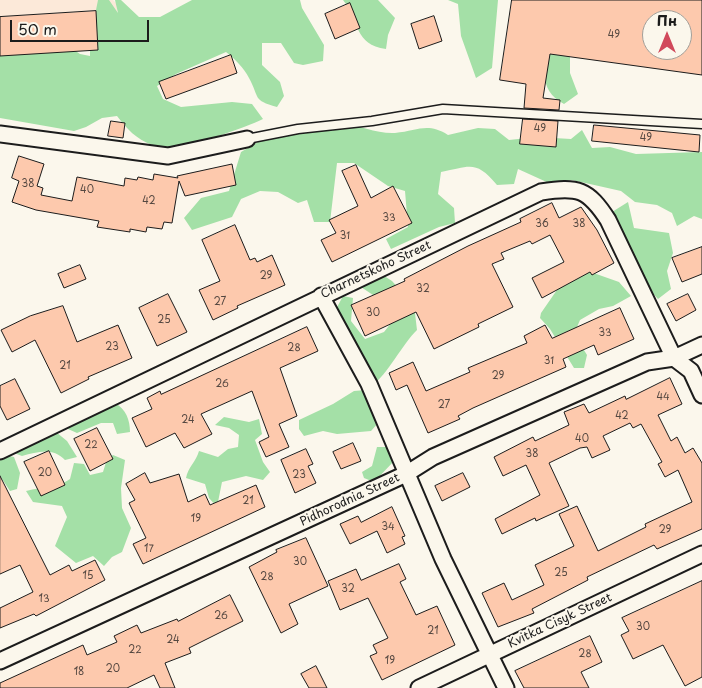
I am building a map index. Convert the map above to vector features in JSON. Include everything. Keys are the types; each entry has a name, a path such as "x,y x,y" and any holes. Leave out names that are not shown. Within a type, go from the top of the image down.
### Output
{"street":[{"path":"0,134 168,156 246,138"},
{"name":"Charnetskoho Street","path":"0,450 541,192 558,189 574,190 594,199 608,220 674,358"},
{"path":"321,296 370,384 406,474 443,558 506,688"},
{"name":"Pidhorodnia Street","path":"0,661 406,474 434,457 646,362 674,358 702,345"},
{"path":"674,358 691,371 702,395"},
{"name":"Kvitka Cisyk Street","path":"419,688 702,554"}],"lane":[{"path":"246,138 298,129 372,121 443,108 702,124"}],"shaded area":[{"path":"0,0 113,0 117,4 119,48 0,53"}],"green space":[{"path":"98,0 109,0 118,13 115,0 121,0 139,17 160,17 192,0 300,0 302,8 324,45 323,61 303,65 294,63 281,43 262,43 262,65 280,82 284,96 277,107 260,100 245,71 226,52 176,74 157,86 163,99 181,107 232,102 252,104 263,119 240,129 208,139 175,146 162,147 146,143 132,133 117,116 102,118 74,131 0,118 0,43 65,44 80,54 90,56 90,40"},
{"path":"343,0 378,0 395,18 388,35 386,49 368,43 359,31"},
{"path":"448,0 498,0 492,68 476,78 461,36 458,4"},
{"path":"549,40 570,53 570,73 578,94 564,104 555,98 546,84 545,68"},
{"path":"342,121 388,133 428,128 448,135 478,128 495,129 509,140 537,137 571,139 582,130 592,148 610,147 636,154 702,152 702,219 694,216 677,226 672,213 657,205 635,202 621,191 572,180 551,184 518,169 514,184 497,185 478,168 466,167 441,172 438,194 454,208 455,223 439,227 391,249 386,239 408,227 405,191 388,186 354,163 337,163 330,222 314,222 307,200 298,203 278,192 260,191 241,199 232,217 192,230 184,218 201,198 229,191 241,152 258,142 285,136 306,126 332,131"},
{"path":"628,202 634,228 669,233 673,253 667,271 671,289 658,299 647,287 632,252 622,237 612,212"},
{"path":"585,270 619,282 631,296 613,306 599,309 580,320 574,334 587,355 584,368 574,368 550,329 540,318 541,313 559,287"},
{"path":"378,272 392,281 414,305 417,330 373,384 335,311 343,296 353,298 351,321 365,339 384,332 395,318 389,300 373,295 358,285"},
{"path":"378,389 384,399 379,422 371,431 337,434 323,431 304,436 299,429 299,420 333,404 354,391"},
{"path":"115,403 127,415 130,432 117,434 113,423 101,423 77,433 68,429 74,418"},
{"path":"224,417 249,422 259,419 262,434 255,440 263,462 270,472 263,480 246,476 222,482 217,507 209,498 205,484 186,478 199,451 218,457 228,449 238,447 239,435 229,428 215,425"},
{"path":"56,432 67,441 77,457 65,460 50,452 39,452 22,456 14,453 20,443"},
{"path":"377,447 391,447 395,460 374,482 364,478 362,472 372,466"},
{"path":"0,454 14,457 20,473 17,489 10,491 0,476"},
{"path":"113,455 125,460 121,488 122,508 131,528 122,552 112,557 104,566 93,556 76,563 55,546 67,517 62,506 33,502 26,491 65,482 70,479 74,463 84,464 90,475 103,472 107,459"}],"building":[{"path":"512,0 702,0 702,75 550,54 543,98 560,100 559,110 524,108 526,84 500,80"},
{"path":"350,3 360,28 335,39 325,14"},
{"path":"96,11 98,50 0,56 0,17"},
{"path":"434,16 442,41 419,49 411,24"},
{"path":"231,55 237,73 166,99 159,82"},
{"path":"523,119 558,121 556,147 520,144"},
{"path":"111,121 125,123 123,138 108,136"},
{"path":"594,125 700,135 699,152 592,141"},
{"path":"19,156 44,164 37,186 43,188 41,195 72,201 77,177 124,186 125,178 137,180 138,177 153,180 154,174 178,178 177,176 232,164 236,185 185,196 179,181 172,223 164,222 162,229 147,227 146,232 130,229 130,232 97,227 99,221 36,210 12,202 19,181 12,178"},
{"path":"356,165 371,198 393,186 412,223 332,262 321,240 336,233 329,220 358,206 342,171"},
{"path":"552,203 559,218 581,207 597,230 614,263 592,275 590,272 542,298 532,278 564,262 550,235 532,244 530,241 501,253 504,259 492,264 513,307 478,324 479,327 434,349 416,312 365,336 351,305 405,281 404,279 468,246 521,222 520,219"},
{"path":"235,225 250,260 255,258 257,262 272,255 285,285 237,306 238,308 213,320 199,290 220,281 202,240"},
{"path":"702,247 702,274 682,282 672,258"},
{"path":"80,265 86,279 64,288 58,274"},
{"path":"168,294 187,332 157,346 139,308"},
{"path":"688,294 696,310 676,321 667,304"},
{"path":"63,306 77,342 118,325 132,358 88,377 89,379 61,393 35,340 12,352 1,330 30,316"},
{"path":"620,308 634,339 598,355 594,345 563,359 566,367 473,408 458,416 460,419 428,433 407,385 396,390 389,373 413,362 426,391 470,372 468,368 527,343 524,336 545,325 552,338"},
{"path":"307,327 318,351 280,368 297,416 279,424 289,447 266,457 259,442 269,437 252,391 201,414 212,434 184,448 175,433 146,447 132,418 152,409 147,398 160,391 161,394"},
{"path":"670,378 682,404 658,415 671,441 677,437 685,453 693,448 702,463 702,529 657,549 654,545 587,577 588,580 532,609 534,613 498,627 482,593 504,583 512,600 544,585 535,565 574,546 559,514 577,506 598,551 646,527 645,524 692,502 678,470 665,477 658,464 662,462 641,424 633,428 630,423 603,436 610,450 592,458 587,447 580,448 549,463 569,506 536,521 535,518 502,534 495,519 540,495 526,465 503,476 494,457 533,437 535,441 569,425 564,412 584,404 589,413 625,396 626,399"},
{"path":"15,379 30,409 7,420 0,406 0,386"},
{"path":"97,428 113,459 90,471 74,439"},
{"path":"353,443 361,461 341,469 333,452"},
{"path":"306,449 313,464 308,466 316,483 295,493 281,460"},
{"path":"49,451 65,485 41,496 24,462"},
{"path":"145,473 150,483 179,474 188,502 205,494 210,505 256,485 265,507 143,564 133,544 146,538 129,503 135,500 126,484"},
{"path":"463,473 470,487 442,501 435,486"},
{"path":"0,476 50,575 69,565 72,571 95,560 105,580 36,616 34,614 0,628 0,608 33,592 20,565 0,574"},
{"path":"392,507 405,536 402,537 405,544 387,553 377,531 350,544 340,524 358,516 361,522"},
{"path":"306,538 328,586 289,604 298,624 281,633 249,567 277,552 276,550"},
{"path":"399,564 406,579 400,582 416,615 437,606 455,645 382,680 370,656 377,653 373,645 388,638 368,598 340,610 328,581 356,569 361,580"},
{"path":"702,581 702,677 685,686 663,645 633,659 621,635 629,631 622,618"},
{"path":"230,595 243,621 189,648 191,653 165,663 175,688 160,688 154,675 127,688 0,688 0,683 83,645 87,655 117,642 114,636 137,625 141,633 177,619 178,621"},
{"path":"590,636 602,662 581,672 589,688 524,688 515,671"},
{"path":"316,666 327,688 309,688 301,674"}]}
